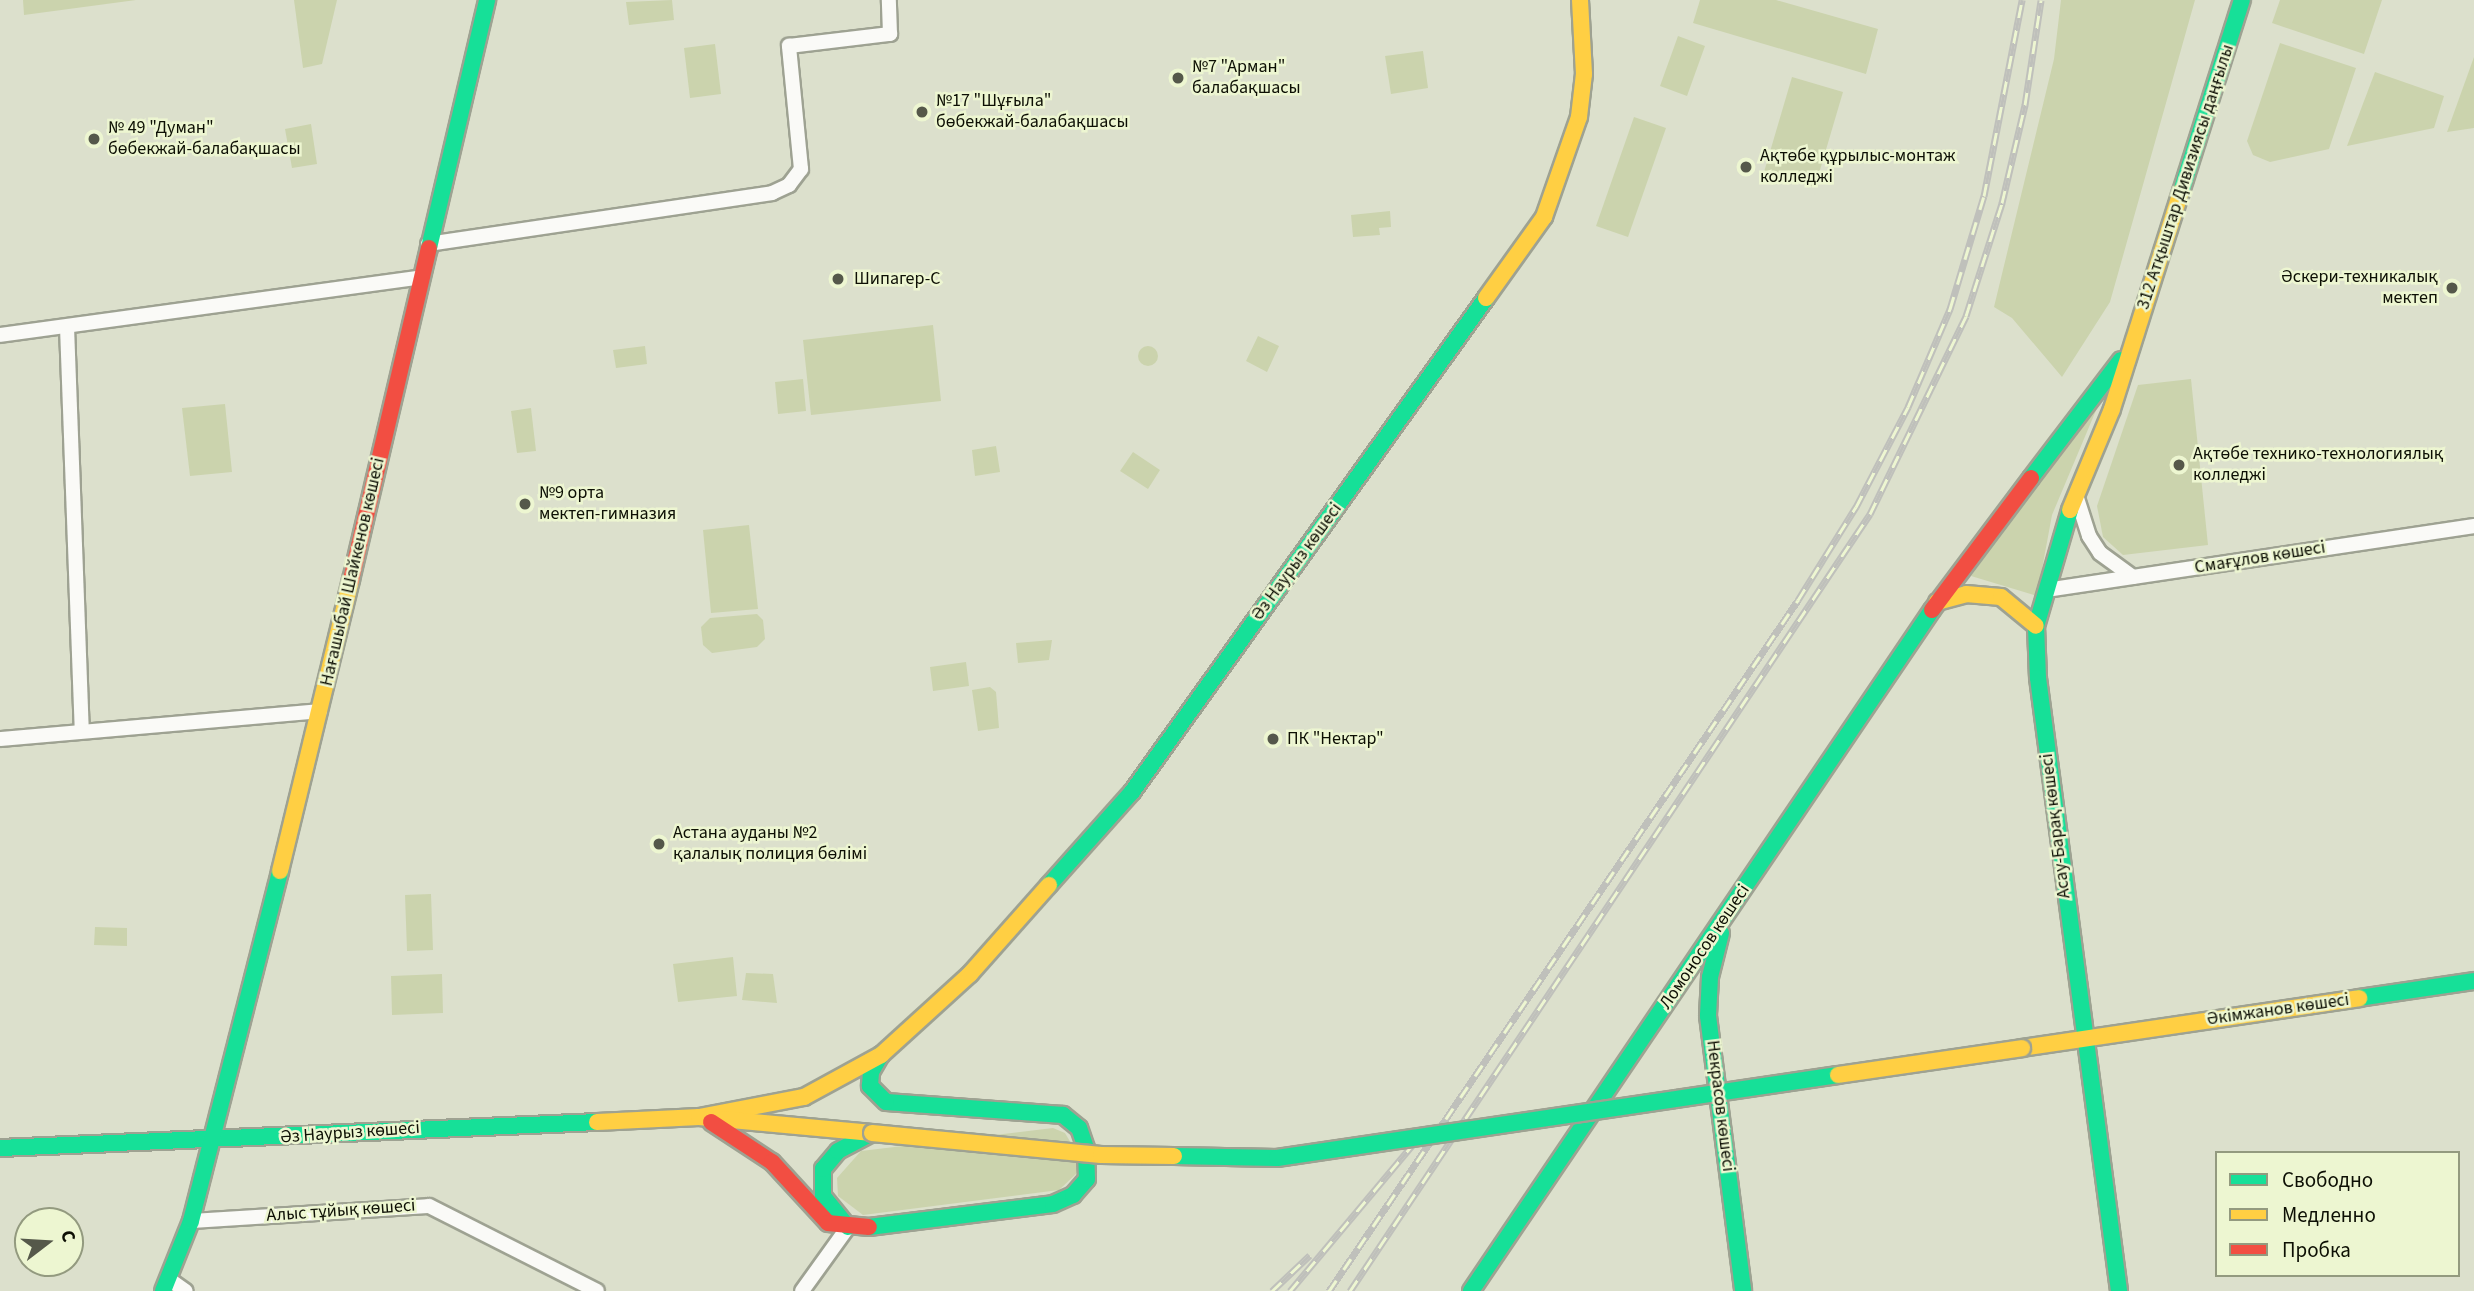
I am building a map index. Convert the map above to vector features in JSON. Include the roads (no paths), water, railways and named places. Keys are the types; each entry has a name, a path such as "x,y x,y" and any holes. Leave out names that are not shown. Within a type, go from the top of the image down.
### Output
{"street":[{"name":"Нағашыбай Шайкенов көшесі","path":"167,1285 191,1221 320,711 487,0"},
{"path":"428,244 758,195 789,185 801,169 789,46 891,34 889,0"},
{"name":"Әз Наурыз көшесі","path":"0,1148 211,1142 549,1120 699,1117 804,1097 881,1055 970,974 1132,792 1531,238 1560,183 1579,117 1584,74 1580,0"},
{"name":"312 Атқыштар Дивизиясы даңғылы","path":"2127,352 2155,279 2242,0"},
{"path":"0,335 421,277"},
{"path":"67,327 82,730"},
{"name":"Асау-Барақ көшесі","path":"2119,1291 2082,1039 2038,678 2036,626 2075,494 2112,409 2127,352"},
{"name":"Ломоносов көшесі","path":"1471,1291 1724,921 1937,602 2127,352"},
{"path":"2075,494 2089,536 2101,552 2133,577"},
{"name":"Смағұлов көшесі","path":"2046,590 2474,526"},
{"path":"1937,602 1966,594 2001,597 2016,605 2036,626"},
{"path":"0,739 320,711"},
{"name":"Некрасов көшесі","path":"1724,921 1710,977 1708,1016 1743,1291"},
{"name":"Әкімжанов көшесі","path":"699,1117 1101,1155 1277,1158 2474,981"},
{"path":"699,1117 734,1134 772,1162 828,1223 848,1227 877,1227 1053,1204 1073,1195 1087,1179 1086,1148 1079,1128 1063,1115 886,1102 870,1086 871,1072 881,1055"},
{"path":"848,1227 823,1196 823,1169 838,1151 872,1133"},
{"name":"Алыс тұйық көшесі","path":"191,1221 429,1206 597,1291"},
{"path":"802,1291 848,1227"},
{"path":"167,1285 186,1291"}],"railway":[{"path":"1329,1291 1798,600 1856,507 1908,407 1950,309 1984,196 2022,0"},
{"path":"1350,1291 1870,514 1966,316 2002,203 2025,105 2041,0"},
{"path":"1290,1291 1427,1128"},
{"path":"1272,1291 1310,1255"}],"place":[{"name":"№7 \"Арман\" балабақшасы","path":"1178,78"},
{"name":"№17 \"Шұғыла\" бөбекжай-балабақшасы","path":"922,112"},
{"name":"№ 49 \"Думан\" бөбекжай-балабақшасы","path":"94,139"},
{"name":"Ақтөбе құрылыс-монтаж колледжі","path":"1746,167"},
{"name":"Шипагер-С","path":"838,279"},
{"name":"Әскери-техникалық мектеп","path":"2452,288"},
{"name":"Ақтөбе технико-технологиялық колледжі","path":"2179,465"},
{"name":"№9 орта мектеп-гимназия","path":"525,504"},
{"name":"ПК \"Нектар\"","path":"1273,739"},
{"name":"Астана ауданы №2 қалалық полиция бөлімі","path":"659,844"}]}
